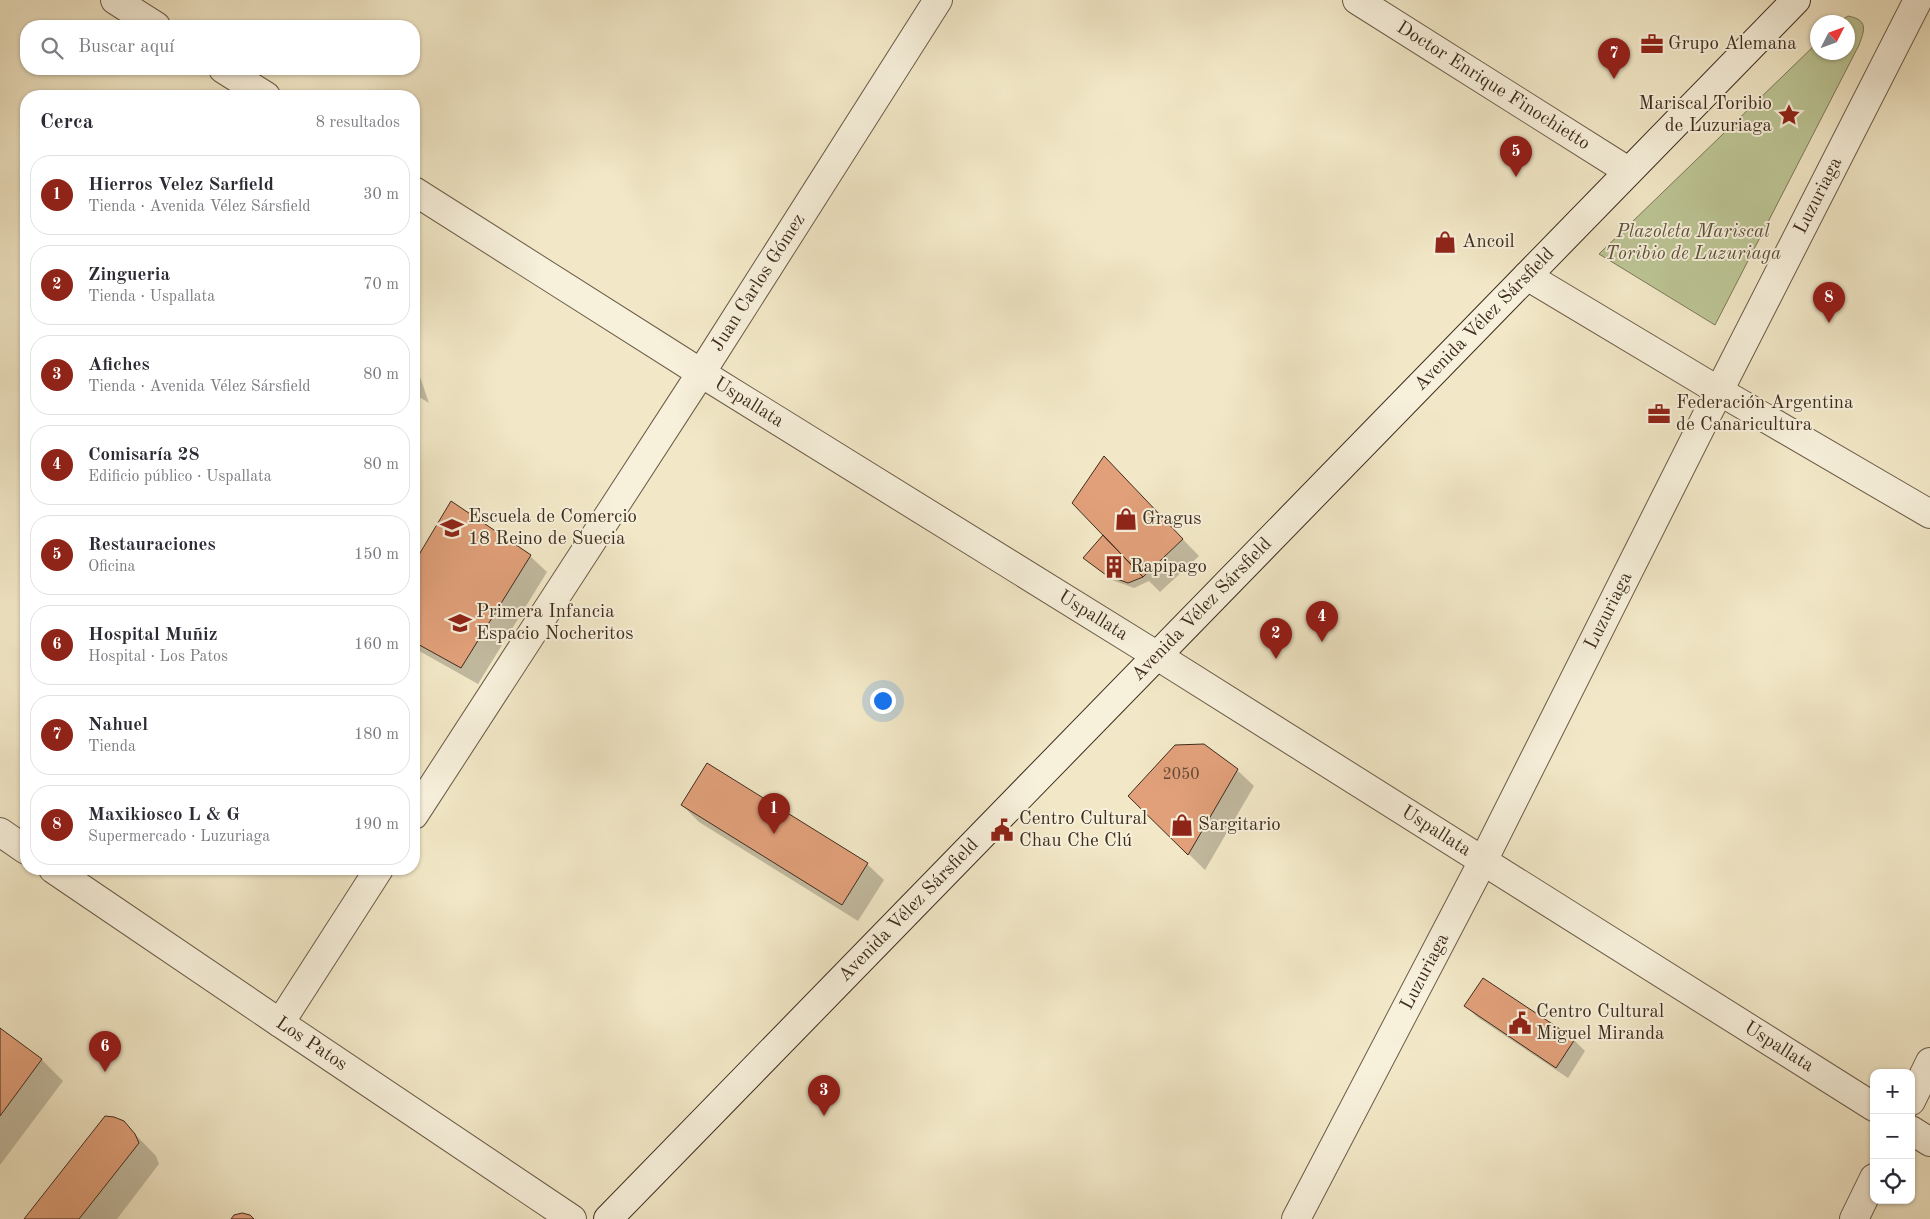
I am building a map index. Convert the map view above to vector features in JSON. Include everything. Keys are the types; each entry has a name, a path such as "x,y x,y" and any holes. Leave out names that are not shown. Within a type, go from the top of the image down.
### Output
{"street":[{"path":"115,0 147,20"},
{"name":"Juan Carlos Gómez","path":"420,806 701,373 938,0"},
{"name":"Doctor Enrique Finochietto","path":"1358,0 1628,172"},
{"name":"Avenida Vélez Sársfield","path":"608,1219 1796,0"},
{"name":"Luzuriaga","path":"1296,1219 1483,861 1718,391 1918,0"},
{"path":"233,75 256,90"},
{"name":"Uspallata","path":"420,194 701,373 1156,655 1870,1104"},
{"path":"1527,276 1718,391 1930,514"},
{"path":"0,832 20,846"},
{"name":"Los Patos","path":"62,875 572,1219"},
{"path":"280,1023 375,875"},
{"path":"1915,1093 1930,1062"},
{"path":"1915,1133 1930,1142"},
{"path":"1854,1219 1870,1186"}],"green space":[{"name":"Plazoleta Mariscal Toribio de Luzuriaga","path":"1855,18 1859,20 1863,26 1863,34 1855,53"},
{"name":"Plazoleta Mariscal Toribio de Luzuriaga","path":"1810,50 1810,60 1851,60 1715,325 1599,254"}],"building":[{"name":"Gragus","path":"1104,456 1183,539 1143,577 1072,503"},
{"name":"Escuela de Comercio 18 Reino de Suecia","path":"451,501 531,555 461,668 420,645 420,553"},
{"name":"Rapipago","path":"1103,535 1143,577 1128,583 1106,575 1083,558"},
{"name":"Sargitario","path":"1204,744 1238,769 1188,855 1128,796 1175,745"},
{"path":"707,763 868,863 842,905 681,805"},
{"name":"Centro Cultural Miguel Miranda","path":"1483,978 1575,1039 1556,1068 1464,1006"},
{"path":"0,1028 42,1059 0,1116"},
{"path":"105,1116 124,1121 135,1134 139,1143 79,1219 24,1219"},
{"path":"242,1213 250,1215 254,1219 231,1219 234,1215"}],"place":[{"name":"Grupo Alemana","path":"1652,44"},
{"name":"Nahuel","path":"1614,79"},
{"name":"Mariscal Toribio de Luzuriaga","path":"1789,115"},
{"name":"Restauraciones","path":"1516,177"},
{"name":"Ancoil","path":"1445,242"},
{"name":"Maxikiosco L & G","path":"1829,323"},
{"name":"Federación Argentina de Canaricultura","path":"1659,414"},
{"name":"Gragus","path":"1126,519"},
{"name":"Escuela de Comercio 18 Reino de Suecia","path":"452,528"},
{"name":"Rapipago","path":"1114,567"},
{"name":"Primera Infancia Espacio Nocheritos","path":"460,623"},
{"name":"Comisaría 28","path":"1322,642"},
{"name":"Zingueria","path":"1276,659"},
{"name":"Sargitario","path":"1182,825"},
{"name":"Centro Cultural Chau Che Clú","path":"1002,830"},
{"name":"Hierros Velez Sarfield","path":"774,834"},
{"name":"Centro Cultural Miguel Miranda","path":"1520,1023"},
{"name":"Hospital Muñiz","path":"105,1072"},
{"name":"Afiches","path":"824,1116"}]}
